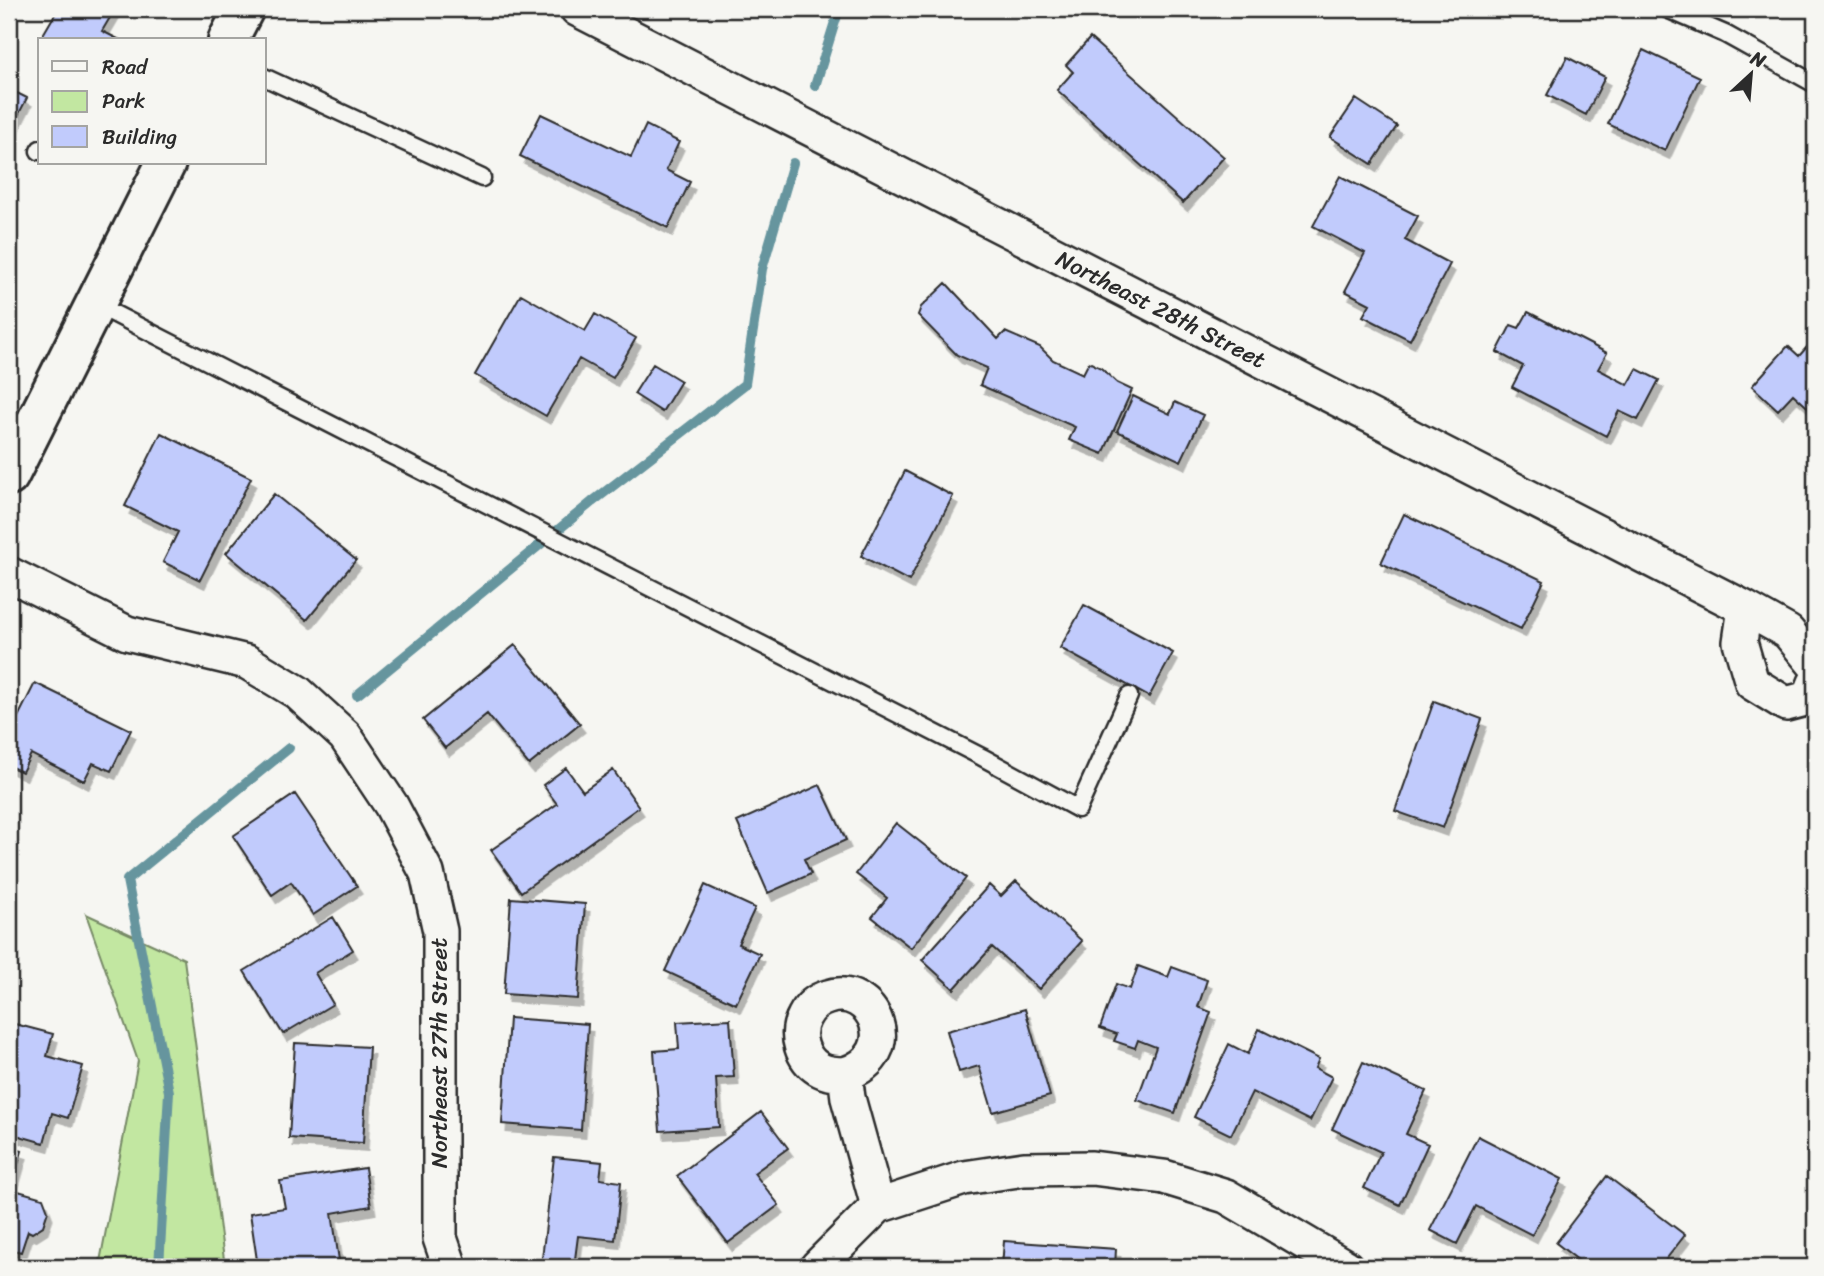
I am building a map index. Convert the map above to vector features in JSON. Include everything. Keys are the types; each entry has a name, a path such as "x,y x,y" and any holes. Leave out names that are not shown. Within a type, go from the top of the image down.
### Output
{"street":[{"path":"229,38 244,9"},
{"name":"Northeast 28th Street","path":"577,9 1745,608 1788,632 1815,665"},
{"path":"9,476 165,164"},
{"name":"Northeast 27th Street","path":"9,574 127,633 247,662 297,692 345,736 391,805 427,873 440,931 440,1238 450,1267"},
{"path":"1745,608 1740,642 1752,683 1786,704 1809,698 1815,683"},
{"path":"845,1074 848,1098 878,1206"},
{"path":"817,1267 878,1206 964,1178 1024,1169 1092,1168 1164,1177 1226,1196 1346,1267"}],"lane":[{"path":"1667,9 1725,34 1815,84"},
{"path":"266,78 482,178"},
{"path":"95,304 970,751 1078,809 1129,696"}],"green space":[{"path":"86,914 184,959 225,1267 99,1267 138,1061"}],"building":[{"path":"58,9 115,9 102,31 116,38 41,38"},
{"path":"1090,38 1224,157 1183,203 1057,90 1073,72 1066,65"},
{"path":"1643,50 1700,77 1665,151 1608,124"},
{"path":"1567,57 1605,77 1586,115 1547,95"},
{"path":"9,89 27,98 9,133"},
{"path":"1356,99 1397,126 1372,164 1330,137"},
{"path":"541,114 631,157 646,125 679,142 666,170 690,182 668,228 520,156"},
{"path":"1340,176 1418,216 1405,240 1450,264 1410,340 1363,316 1370,304 1345,291 1365,253 1313,226"},
{"path":"946,283 998,339 1005,332 1040,347 1053,360 1083,374 1089,362 1101,368 1117,383 1132,390 1103,454 1069,440 1075,427 980,385 987,368 957,355 918,315 921,307"},
{"path":"521,294 585,331 595,314 636,338 613,378 579,359 546,416 475,375"},
{"path":"1528,312 1607,353 1598,369 1628,385 1637,369 1659,380 1638,420 1619,411 1606,436 1512,387 1523,366 1497,352 1511,325 1519,328"},
{"path":"1815,338 1815,414 1793,394 1778,410 1752,386 1788,346 1799,356"},
{"path":"653,364 681,381 662,412 634,394"},
{"path":"1133,396 1170,414 1175,402 1203,415 1181,461 1117,431"},
{"path":"161,433 251,478 200,580 163,562 178,532 125,506"},
{"path":"905,471 953,496 909,581 861,556"},
{"path":"274,494 356,560 307,620 226,553"},
{"path":"1404,514 1544,581 1521,629 1381,563"},
{"path":"1084,605 1173,653 1149,697 1060,648"},
{"path":"515,645 580,724 529,765 487,714 445,748 423,720"},
{"path":"35,683 131,730 111,771 93,763 84,781 31,754 22,772 9,766 9,735"},
{"path":"1434,701 1482,719 1443,828 1395,811"},
{"path":"566,768 583,791 613,770 639,807 521,892 491,850 557,804 543,785"},
{"path":"820,785 846,840 804,859 811,874 768,893 737,822"},
{"path":"295,794 357,886 313,915 291,882 272,895 233,836"},
{"path":"896,823 966,878 911,948 872,917 887,898 856,874"},
{"path":"1016,881 1082,941 1039,989 992,947 954,989 922,960 989,885 1001,896"},
{"path":"705,885 755,908 738,944 760,954 736,1004 665,971"},
{"path":"511,898 585,904 578,999 504,994"},
{"path":"333,917 353,950 315,973 333,1004 283,1034 244,971"},
{"path":"1138,966 1168,977 1172,967 1207,980 1198,1007 1211,1012 1175,1113 1137,1100 1156,1047 1138,1040 1135,1048 1114,1041 1117,1034 1100,1028 1116,984 1130,989"},
{"path":"1025,1009 1050,1096 993,1112 979,1066 959,1072 947,1031"},
{"path":"509,1018 588,1024 581,1130 502,1124"},
{"path":"730,1019 734,1077 716,1078 719,1127 660,1131 654,1051 679,1049 677,1022"},
{"path":"15,1024 53,1034 47,1056 83,1066 68,1118 52,1113 44,1143 9,1133 9,1037 12,1038"},
{"path":"1259,1029 1319,1059 1315,1068 1332,1077 1310,1121 1252,1092 1231,1135 1194,1117 1229,1044 1248,1054"},
{"path":"295,1043 369,1047 363,1143 289,1138"},
{"path":"1363,1062 1426,1091 1406,1134 1428,1144 1400,1205 1364,1188 1381,1152 1332,1129"},
{"path":"761,1112 788,1148 754,1173 779,1205 728,1243 677,1176"},
{"path":"1478,1136 1562,1179 1532,1235 1476,1206 1457,1244 1430,1230"},
{"path":"9,1147 22,1151 11,1189 43,1198 48,1211 43,1226 32,1233 28,1231 21,1252 9,1249"},
{"path":"554,1157 602,1162 600,1179 621,1182 615,1240 578,1236 574,1267 541,1267"},
{"path":"365,1168 371,1206 332,1213 340,1267 258,1267 250,1213 285,1208 280,1181"},
{"path":"1607,1176 1685,1235 1660,1267 1587,1267 1556,1243"},
{"path":"1004,1241 1116,1249 1115,1267 1002,1267"},
{"path":"979,1265 979,1267 942,1267"}],"waterway":[{"path":"815,86 839,9"},
{"path":"357,695 592,502 745,384 762,269 793,163"},
{"path":"159,1267 169,1092 127,880 289,748"}]}
